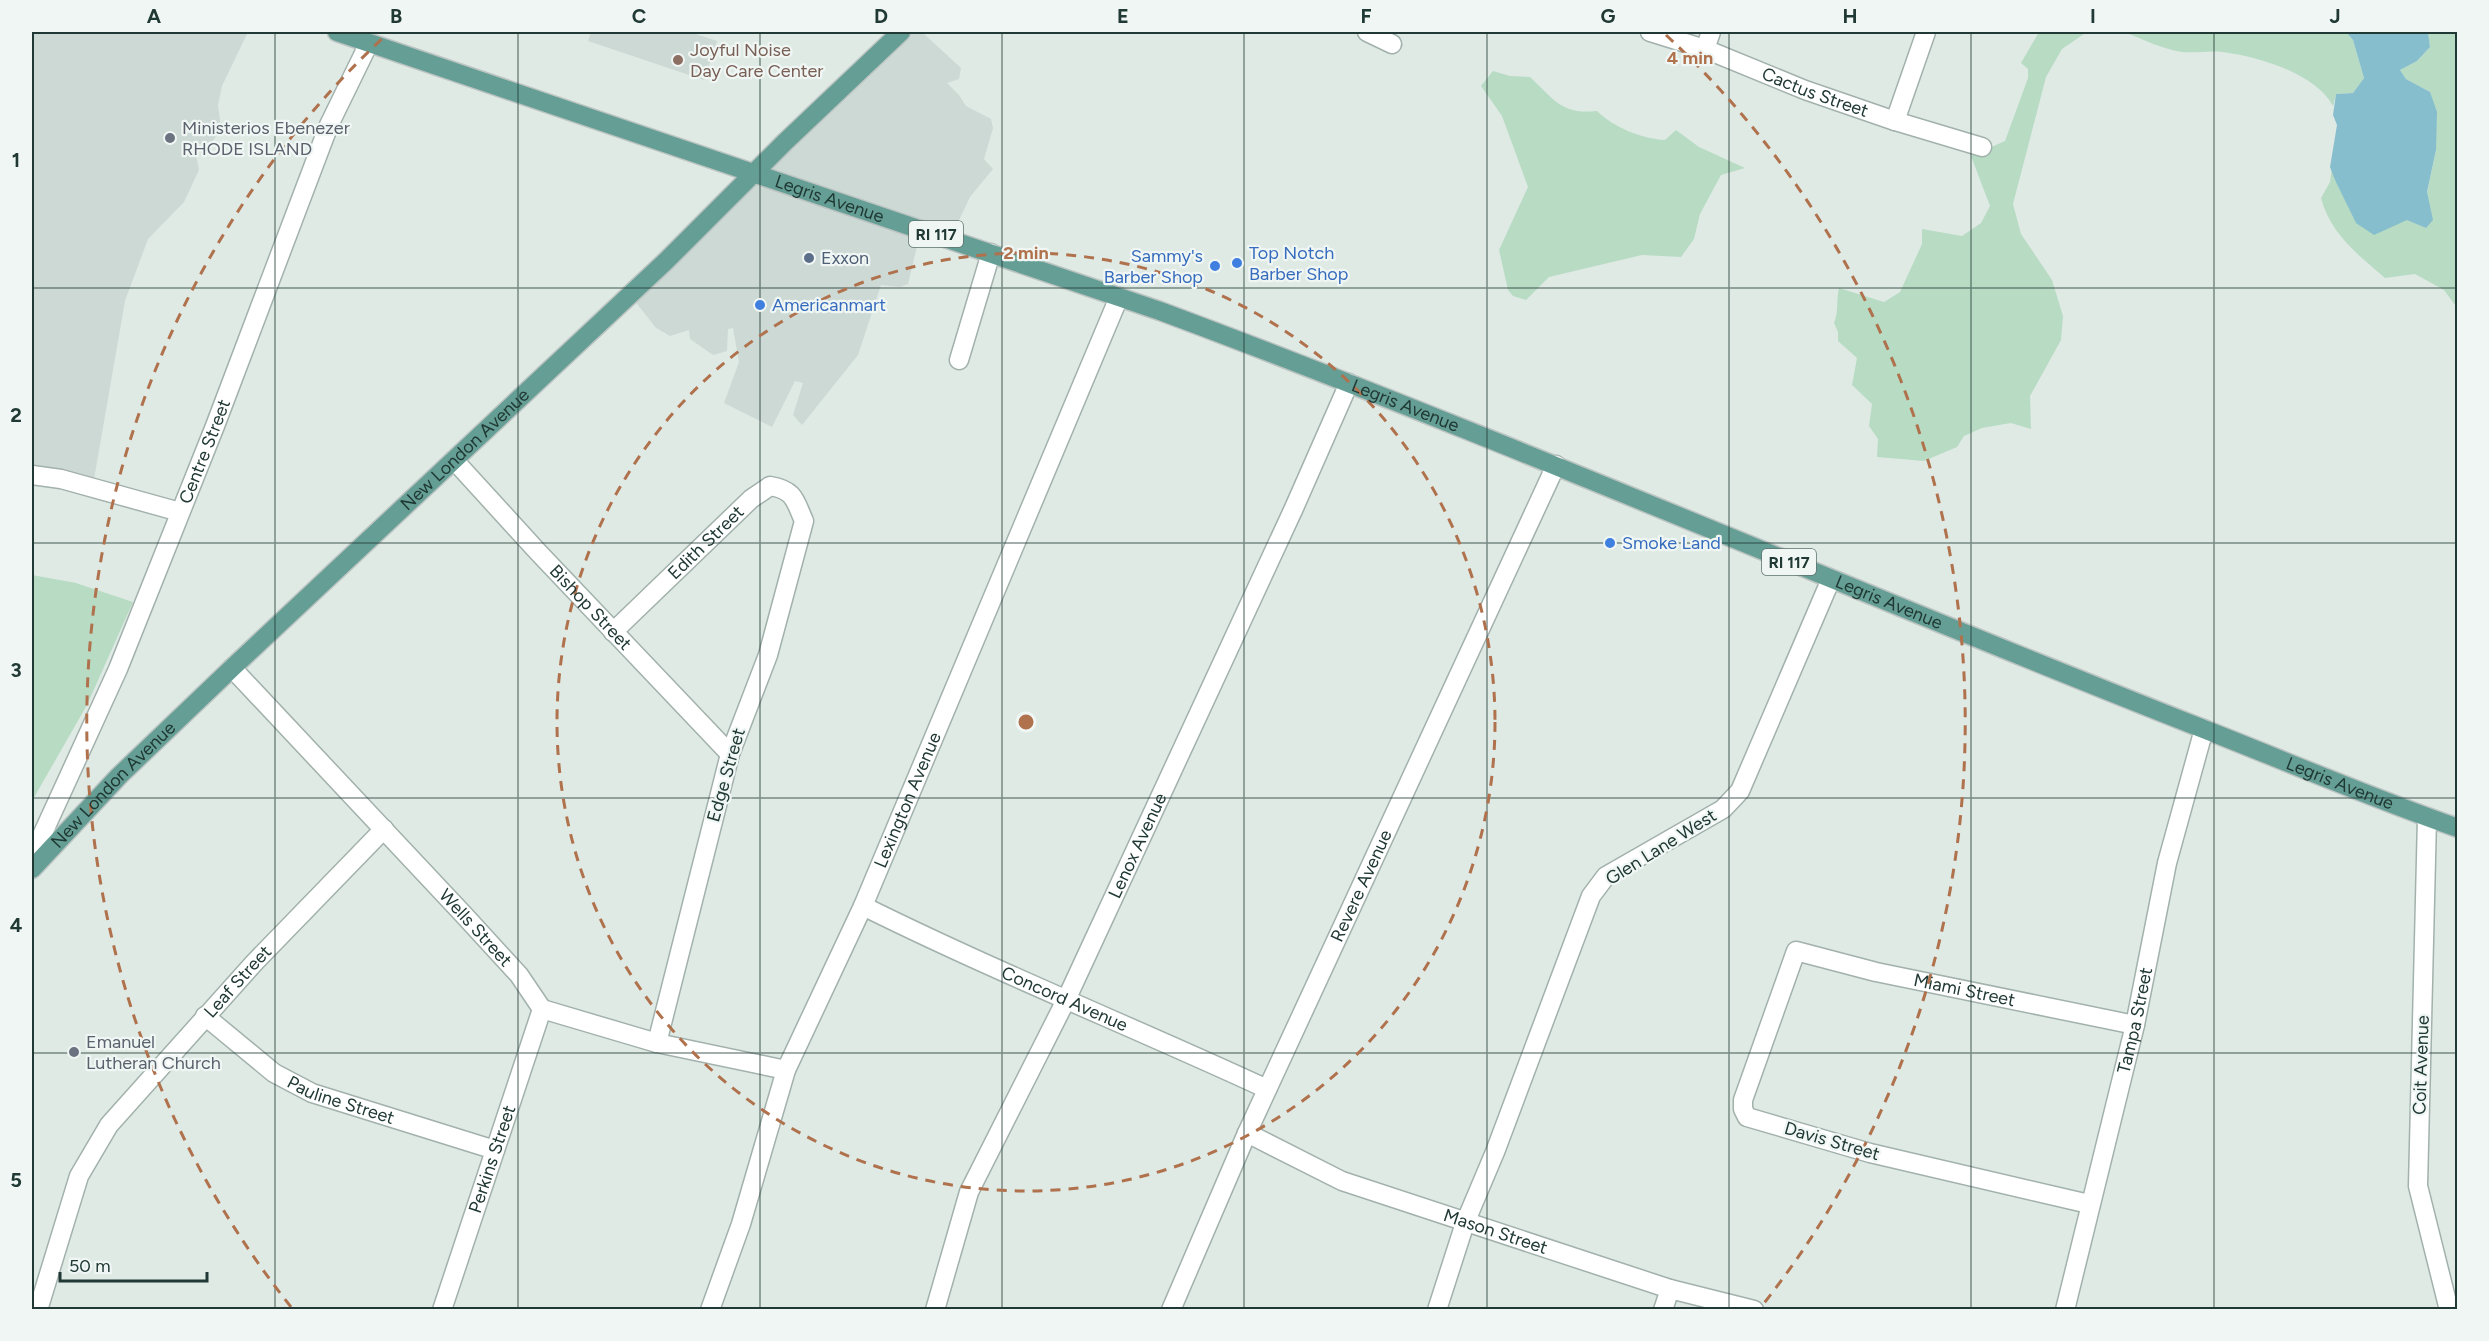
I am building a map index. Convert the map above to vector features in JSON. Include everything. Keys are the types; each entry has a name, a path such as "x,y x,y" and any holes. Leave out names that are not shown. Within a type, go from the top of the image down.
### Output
{"main road":[{"name":"Legris Avenue","path":"337,32 1161,310 1557,465 2002,650 2457,828"},
{"name":"New London Avenue","path":"32,869 119,776 666,261 901,32"}],"street":[{"path":"1367,32 1392,44"},
{"name":"Cactus Street","path":"1650,32 1708,40 1805,90 1982,147"},
{"path":"1896,121 1926,32"},
{"name":"Centre Street","path":"32,857 118,669 329,124 369,43"},
{"path":"959,360 991,253"},
{"name":"Lexington Avenue","path":"710,1310 741,1224 786,1070 863,906 1119,297"},
{"name":"Lenox Avenue","path":"935,1310 969,1192 1066,1000 1294,508 1348,383"},
{"name":"Bishop Street","path":"454,460 613,632 730,754"},
{"name":"Revere Avenue","path":"1171,1310 1267,1089 1557,465"},
{"path":"32,475 61,480 180,512"},
{"name":"Edith Street","path":"613,632 751,499 770,486 784,488 798,502 800,512"},
{"name":"Edge Street","path":"657,1043 730,754 768,655 804,521 800,512"},
{"name":"Glen Lane West","path":"1437,1310 1466,1223 1591,896 1606,876 1723,809 1740,791 1830,579"},
{"name":"Wells Street","path":"232,668 519,975 542,1009"},
{"name":"Tampa Street","path":"2065,1310 2089,1204 2135,1025 2167,863 2204,729"},
{"name":"Coit Avenue","path":"2427,818 2418,1186 2449,1310"},
{"name":"Leaf Street","path":"38,1310 79,1176 109,1125 205,1016 384,829"},
{"name":"Concord Avenue","path":"863,906 955,952 1159,1039 1267,1089"},
{"name":"Miami Street","path":"1796,951 1876,972 2135,1025"},
{"name":"Davis Street","path":"1796,951 1743,1100 1743,1109 1747,1118 1870,1153 2089,1204"},
{"path":"542,1009 657,1043 786,1070"},
{"name":"Perkins Street","path":"442,1310 542,1009"},
{"name":"Pauline Street","path":"205,1016 274,1073 312,1093 495,1150"},
{"name":"Mason Street","path":"1247,1133 1342,1181 1670,1289 1754,1310"},
{"path":"1663,1310 1670,1289"}],"shaded area":[{"path":"32,32 248,32 222,86 218,105 221,127 212,143 199,144 196,154 199,170 184,202 148,239 125,301 93,485 32,475"},
{"name":"Joyful Noise Day Care Center","path":"591,32 690,32 717,41 704,80 588,41"},
{"path":"901,32 922,32 961,68 959,79 947,83 966,106 991,119 993,128 984,159 993,169 970,197 951,237 920,234 908,284 900,287 881,285 858,355 802,425 793,415 803,383 795,381 772,427 724,403 739,362 733,328 728,329 727,351 713,355 690,339 689,330 670,336 656,328 630,295"}],"green space":[{"path":"2039,32 2087,32 2062,49 2046,77 2013,204 2021,234 2052,280 2063,316 2061,340 2030,396 2031,429 2011,423 1982,428 1964,436 1957,447 1924,461 1877,457 1878,439 1869,426 1872,404 1852,385 1857,358 1838,341 1838,332 1834,323 1839,288 1884,302 1900,292 1922,244 1922,229 1962,236 1981,223 1990,206 1971,156 2005,141 2028,78 2028,69 2021,63"},
{"path":"2124,32 2346,32 2353,40 2364,78 2353,93 2336,94 2333,106 2325,94 2313,84 2285,68 2223,52 2178,51"},
{"path":"2428,32 2457,32 2457,305 2444,290 2415,274 2385,278 2355,252 2338,233 2325,211 2321,198 2330,182 2332,168 2335,180 2426,228 2427,193 2436,150 2430,92 2406,79 2400,70 2417,61 2430,47"},
{"path":"1493,71 1510,76 1530,77 1566,108 1585,112 1597,111 1619,127 1638,135 1665,140 1676,130 1699,147 1745,168 1721,175 1700,214 1694,239 1681,257 1642,255 1549,277 1526,300 1513,296 1508,290 1499,250 1528,187 1502,116 1481,86"},
{"path":"32,575 76,583 133,602 87,705 32,801"}],"water":[{"path":"2346,32 2428,32 2430,47 2417,61 2400,70 2406,79 2430,92 2437,112 2436,150 2427,192 2433,220 2426,228 2407,220 2374,235 2356,223 2335,180 2330,167 2337,125 2333,115 2336,94 2353,93 2364,78 2353,40"}],"place":[{"name":"Joyful Noise Day Care Center","path":"678,60"},
{"name":"Ministerios Ebenezer RHODE ISLAND","path":"170,138"},
{"name":"Exxon","path":"809,258"},
{"name":"Top Notch Barber Shop","path":"1237,263"},
{"name":"Sammy's Barber Shop","path":"1215,266"},
{"name":"Americanmart","path":"760,305"},
{"name":"Smoke Land","path":"1610,543"},
{"name":"Emanuel Lutheran Church","path":"74,1052"}]}
